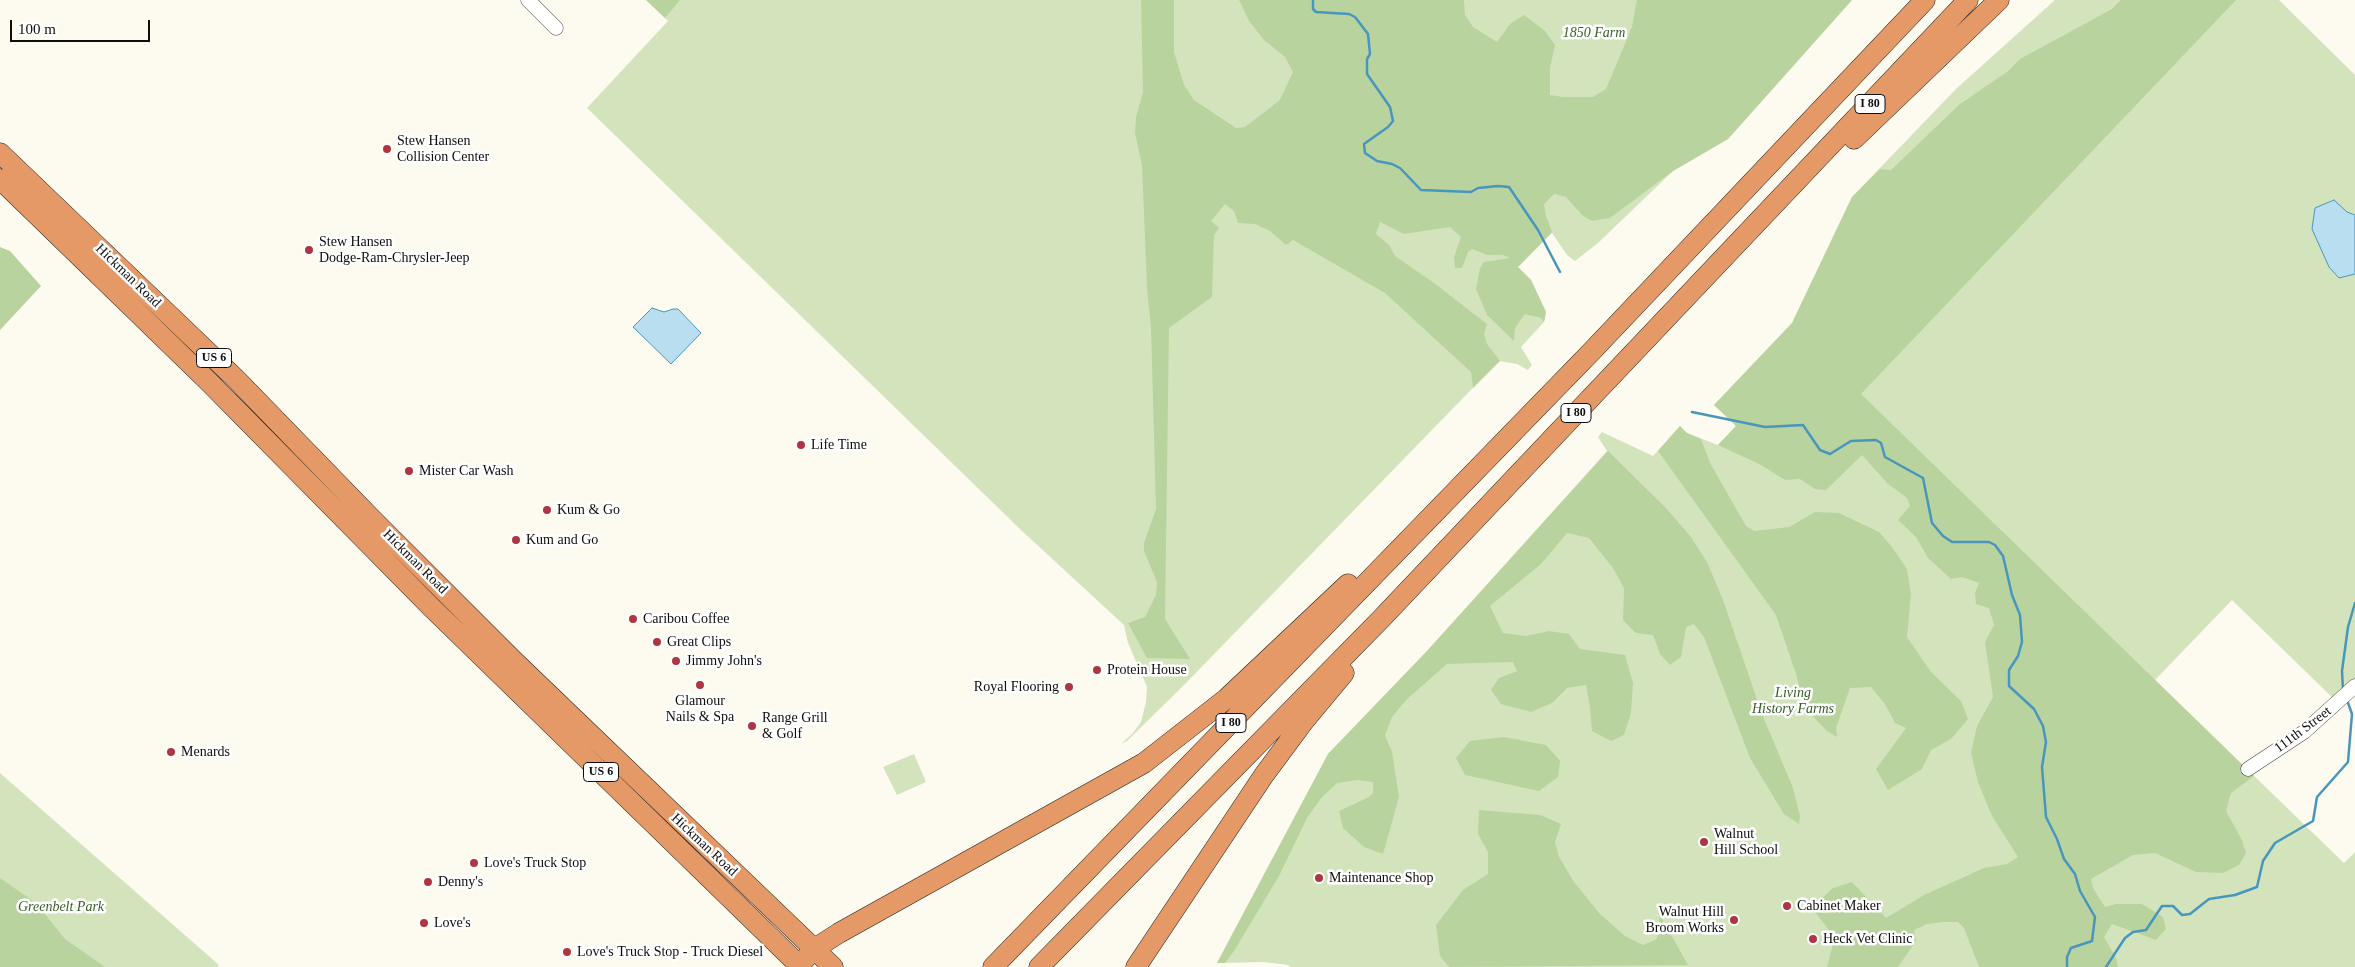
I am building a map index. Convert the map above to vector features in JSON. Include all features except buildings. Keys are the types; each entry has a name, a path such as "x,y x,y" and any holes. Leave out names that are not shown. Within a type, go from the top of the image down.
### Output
{"highway":[{"path":"1851,78 1915,0"},
{"name":"I 80","path":"993,967 1468,479 1925,0"},
{"name":"I 80","path":"1039,967 1381,618 1968,0"},
{"path":"1771,207 1849,143 1999,0"},
{"name":"Hickman Road","path":"0,153 236,378 371,518 680,823 833,967"},
{"name":"Hickman Road","path":"0,179 171,345 432,608 800,966"},
{"path":"171,345 191,354 219,376 266,423 274,428 282,426"},
{"path":"268,443 272,441 286,446 357,514 371,518"},
{"path":"800,966 814,949 1144,763 1226,699 1356,577 1468,479"},
{"path":"1136,967 1264,775 1304,721 1362,652 1381,618"}],"street":[{"path":"528,0 556,28"},
{"name":"111th Street","path":"2248,770 2304,732 2355,686"}],"green space":[{"name":"1850 Farm","path":"646,0 1852,0 1728,139 1673,171 1598,243 1575,261 1567,255 1552,233 1518,267 1531,280 1546,312 1544,322 1521,347 1532,365 1528,370 1517,364 1499,361 1185,684 1127,741 1121,744 1141,722 1146,702 1147,687 1128,643 1124,625 1022,531 587,108 668,21"},
{"path":"646,0 680,0 665,18"},
{"path":"1141,0 1174,0 1174,52 1184,85 1194,100 1236,128 1245,127 1280,100 1293,72 1285,57 1264,40 1249,21 1239,0 1464,0 1465,15 1473,27 1497,42 1510,24 1524,15 1545,31 1555,45 1550,68 1550,95 1593,97 1606,89 1632,27 1637,0 1852,0 1728,139 1673,171 1610,218 1592,221 1583,216 1566,197 1554,194 1544,204 1552,232 1518,267 1531,280 1546,312 1544,322 1541,318 1525,314 1515,328 1514,341 1487,315 1476,289 1480,268 1484,262 1510,258 1503,255 1487,255 1472,249 1468,252 1462,268 1455,268 1454,257 1461,237 1450,227 1404,234 1380,222 1376,234 1389,245 1395,256 1487,324 1484,334 1487,344 1500,361 1473,388 1471,372 1385,293 1293,240 1286,245 1270,231 1255,224 1238,223 1234,211 1225,204 1211,221 1219,228 1214,235 1212,297 1169,328 1165,619 1190,659 1147,658 1128,623 1145,617 1156,595 1157,582 1144,551 1144,543 1156,509 1151,328 1147,288 1142,165 1135,133 1136,117 1143,92"},
{"name":"Living History Farms","path":"2055,0 2279,0 2355,75 2355,686 2338,703 2232,600 2155,680 2344,863 2355,852 2355,967 1291,967 1263,962 1217,963 1328,754 1427,651 1607,451 1598,437 1602,432 1653,456 1680,426 1687,433 1718,445 1736,426 1714,405 1792,323 1852,197 1956,89"},
{"path":"2121,0 2236,0 1861,394 2254,776 2231,793 2226,811 2242,840 2246,853 2239,865 2223,873 2196,872 2155,853 2133,855 2091,879 2093,888 2105,907 2116,904 2142,904 2163,917 2166,929 2156,940 2112,924 2104,937 2116,958 2118,967 1979,967 1964,928 1958,922 1943,922 1927,924 1914,930 1916,941 1898,967 1827,967 1832,948 1832,934 1812,908 1833,888 1852,882 1886,918 1924,895 1984,868 2007,864 2018,857 1992,816 1978,782 1971,753 1977,726 1993,697 1985,642 1994,625 1989,608 1976,604 1975,593 1979,583 1962,577 1951,579 1928,558 1916,537 1898,520 1910,506 1907,498 1888,484 1862,455 1826,490 1815,489 1800,479 1785,480 1761,465 1718,445 1736,426 1714,405 1792,323 1852,197 1880,169 1891,170 1960,104 2007,72 2020,59 2112,9"},
{"path":"0,247 10,251 41,286 0,330"},
{"path":"1680,426 1687,433 1701,439 1710,463 1746,526 1754,531 1789,527 1815,512 1839,513 1879,532 1892,547 1907,569 1911,594 1907,637 1931,672 1961,701 1968,719 1951,739 1931,750 1922,769 1888,790 1876,769 1906,728 1895,723 1885,704 1871,687 1850,688 1836,728 1837,737 1827,731 1805,708 1796,674 1776,615 1658,451"},
{"path":"1608,451 1666,508 1691,537 1707,562 1723,600 1762,714 1793,788 1800,816 1799,824 1784,814 1750,758 1704,637 1694,624 1686,627 1681,657 1670,665 1660,654 1653,635 1636,633 1623,620 1624,588 1613,568 1589,538 1567,533 1541,564 1490,606 1503,633 1526,636 1549,631 1569,634 1580,649 1625,655 1633,683 1631,713 1624,735 1611,741 1592,731 1586,685 1567,688 1552,703 1531,712 1501,704 1491,690 1499,678 1517,671 1513,662 1447,664 1406,700 1392,717 1385,735 1392,752 1399,797 1383,854 1364,847 1343,828 1339,811 1369,797 1373,793 1373,782 1358,780 1337,783 1322,797 1307,818 1279,876 1234,951 1225,963 1217,963 1328,754 1427,651"},
{"path":"1504,737 1546,745 1560,761 1558,777 1539,791 1465,775 1456,758 1470,741"},
{"path":"914,754 926,782 897,795 883,767"},
{"name":"Greenbelt Park","path":"0,773 219,965 217,967 0,967"},
{"path":"1479,810 1540,815 1561,824 1555,842 1559,857 1574,882 1599,913 1625,936 1643,945 1657,939 1660,915 1688,965 1449,967 1440,956 1436,925 1463,890 1488,874 1488,852 1478,834"},
{"path":"0,878 36,903 65,939 105,967 0,967"}],"water":[{"path":"2334,200 2347,212 2355,215 2355,274 2339,278 2329,267 2312,229 2315,208"},
{"path":"652,308 664,312 678,309 701,333 671,364 633,327"}],"waterway":[{"path":"1313,0 1313,9 1316,12 1349,14 1355,17 1368,34 1370,54 1367,59 1367,74 1390,107 1393,121 1388,127 1364,144 1365,153 1377,161 1400,168 1421,190 1471,192 1478,188 1509,187 1538,230 1560,272"},
{"path":"1692,412 1765,427 1803,425 1820,450 1830,454 1851,441 1876,440 1881,443 1885,457 1923,478 1932,523 1943,536 1952,542 1989,542 1995,545 2003,556 2012,595 2020,615 2022,642 2018,656 2009,670 2009,686 2034,709 2043,726 2046,742 2042,767 2046,817 2064,859 2075,874 2080,891 2095,917 2092,941 2071,948 2067,957 2067,967"},
{"path":"2343,690 2342,671 2348,627 2355,603"},
{"path":"2106,967 2125,938 2133,932 2146,930 2162,906 2173,906 2182,915 2190,914 2209,899 2235,895 2257,887 2263,861 2275,843 2313,821 2317,797 2348,762 2352,714 2347,700"}],"place":[{"name":"Stew Hansen Collision Center","path":"387,149"},
{"name":"Stew Hansen Dodge-Ram-Chrysler-Jeep","path":"309,250"},
{"name":"Life Time","path":"801,445"},
{"name":"Mister Car Wash","path":"409,471"},
{"name":"Kum & Go","path":"547,510"},
{"name":"Kum and Go","path":"516,540"},
{"name":"Caribou Coffee","path":"633,619"},
{"name":"Great Clips","path":"657,642"},
{"name":"Jimmy John's","path":"676,661"},
{"name":"Protein House","path":"1097,670"},
{"name":"Glamour Nails & Spa","path":"700,685"},
{"name":"Royal Flooring","path":"1069,687"},
{"name":"Range Grill & Golf","path":"752,726"},
{"name":"Menards","path":"171,752"},
{"name":"Walnut Hill School","path":"1704,842"},
{"name":"Love's Truck Stop","path":"474,863"},
{"name":"Maintenance Shop","path":"1319,878"},
{"name":"Denny's","path":"428,882"},
{"name":"Cabinet Maker","path":"1787,906"},
{"name":"Walnut Hill Broom Works","path":"1734,920"},
{"name":"Love's","path":"424,923"},
{"name":"Heck Vet Clinic","path":"1813,939"},
{"name":"Love's Truck Stop - Truck Diesel","path":"567,952"}]}
